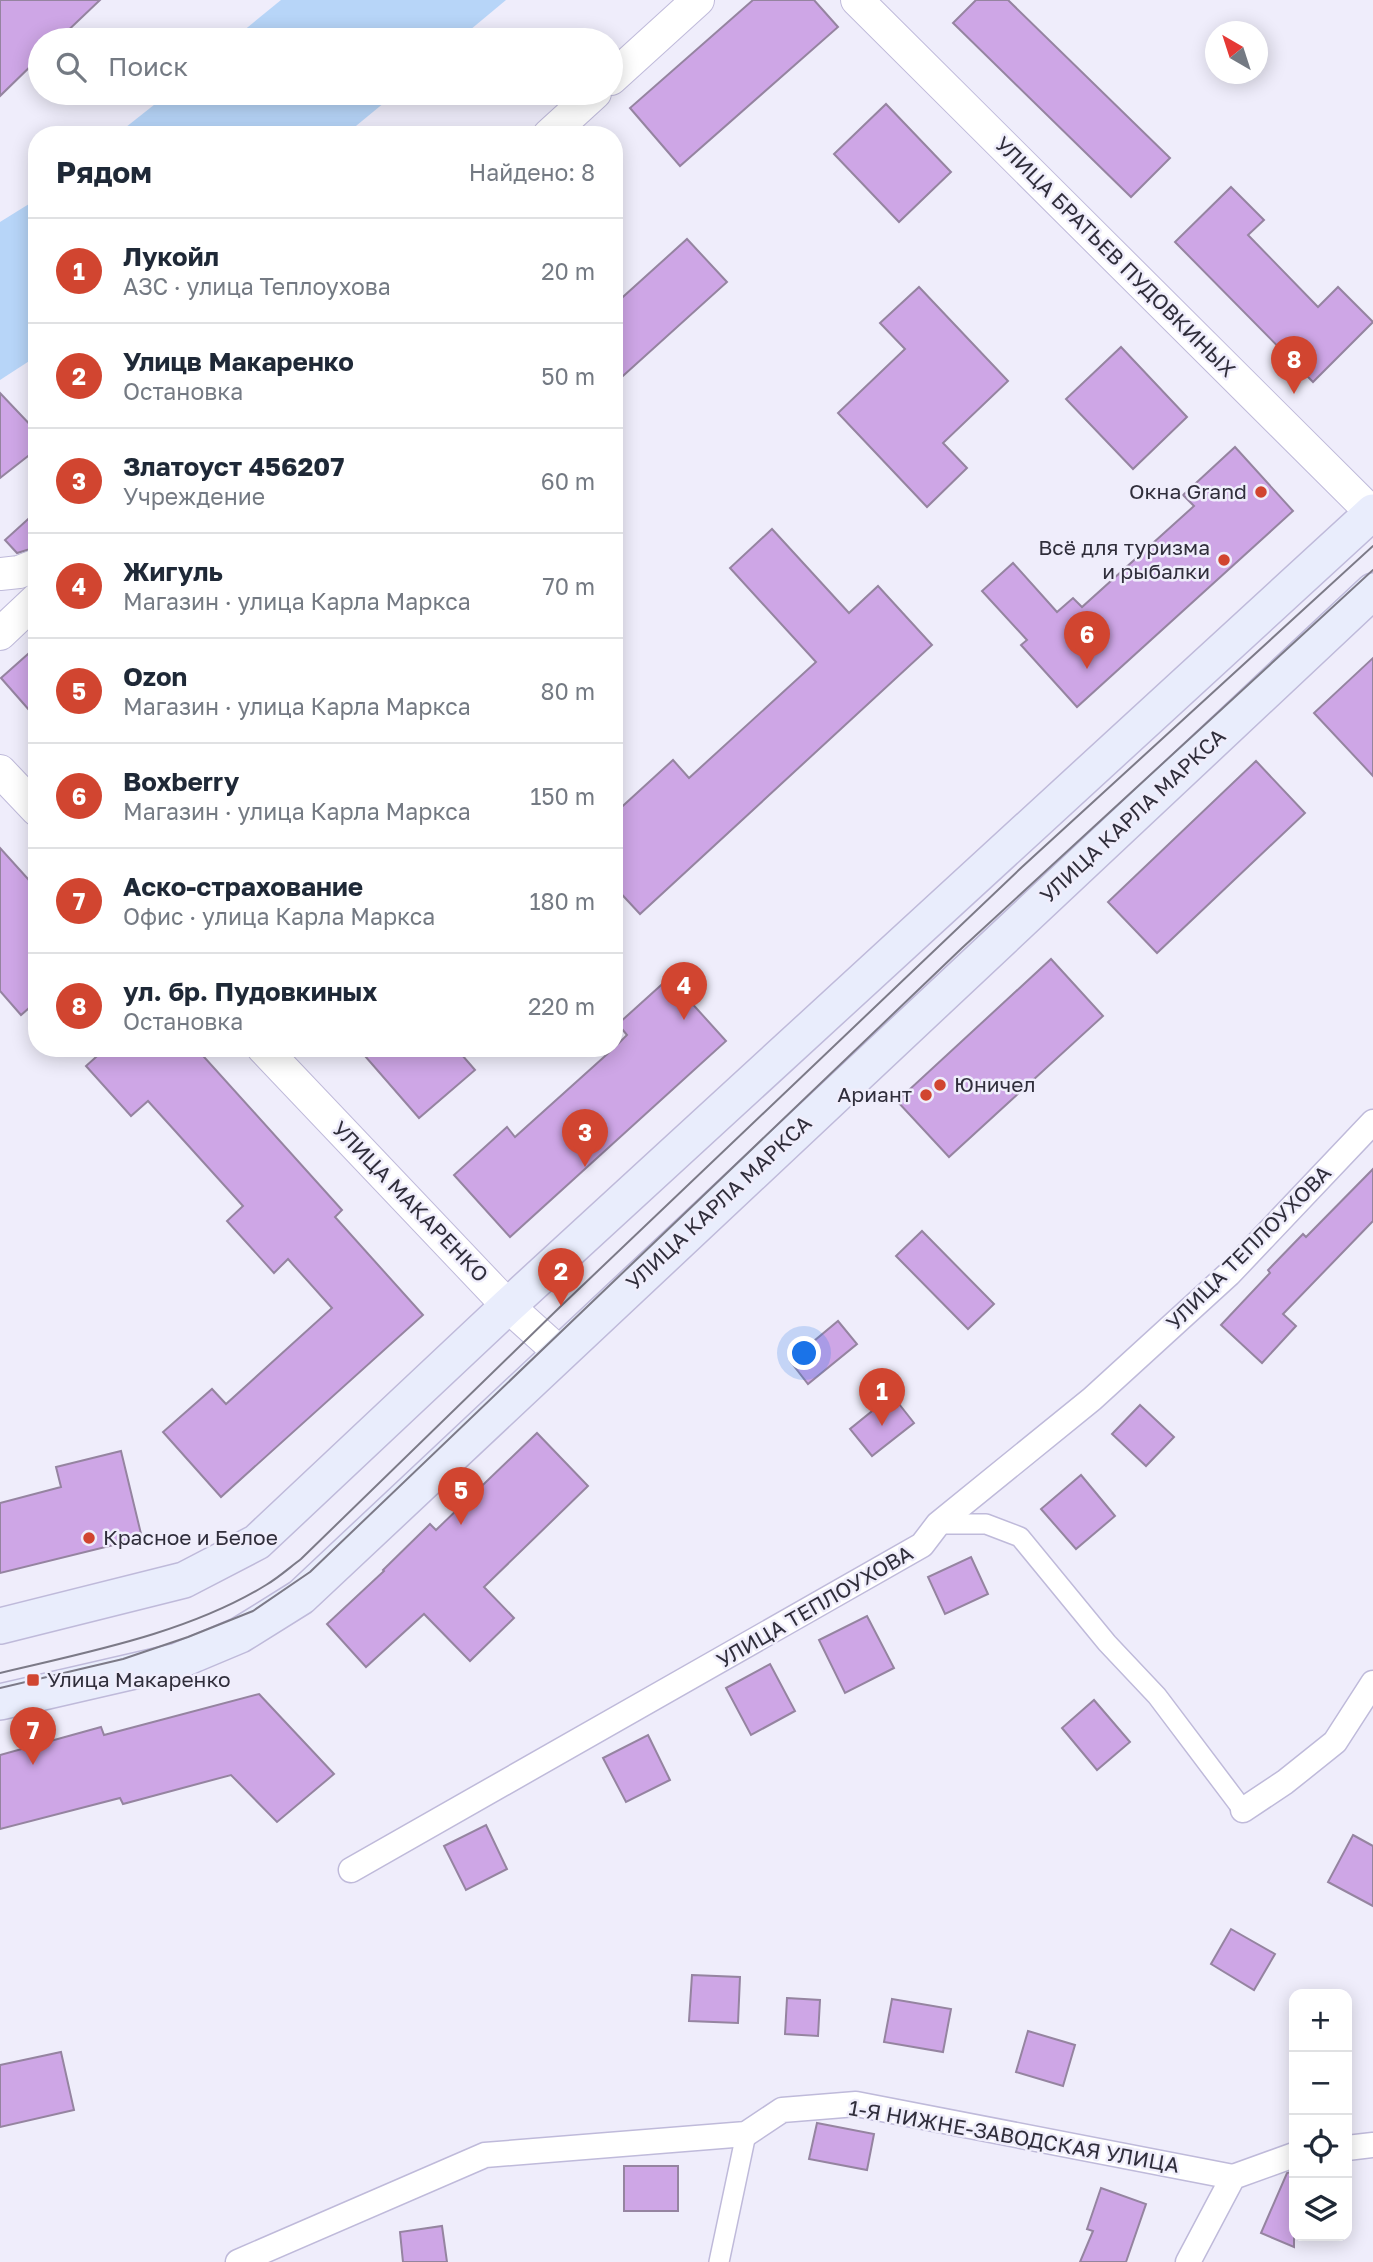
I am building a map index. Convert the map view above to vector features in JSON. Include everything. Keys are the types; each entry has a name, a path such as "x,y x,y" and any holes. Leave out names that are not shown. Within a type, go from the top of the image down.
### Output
{"main road":[{"path":"0,1626 184,1580 257,1542 508,1306 1373,513"},
{"name":"УЛИЦА КАРЛА МАРКСА","path":"0,1702 178,1661 240,1635 300,1597 1373,591"}],"street":[{"path":"623,68 698,0"},
{"name":"УЛИЦА БРАТЬЕВ ПУДОВКИНЫХ","path":"857,0 1373,513"},
{"path":"559,126 582,105"},
{"path":"0,574 28,568"},
{"path":"0,634 28,608"},
{"path":"0,771 28,801"},
{"name":"УЛИЦА МАКАРЕНКО","path":"272,1057 508,1306 560,1353"},
{"name":"УЛИЦА ТЕПЛОУХОВА","path":"351,1870 922,1545 938,1524 1091,1399 1219,1283 1373,1122"},
{"path":"938,1524 986,1524 1020,1537 1107,1643 1157,1696 1244,1810 1335,1742 1373,1683"},
{"name":"1-Я НИЖНЕ-ЗАВОДСКАЯ УЛИЦА","path":"238,2262 485,2155 746,2134 782,2110 856,2104 1233,2178"},
{"path":"719,2262 746,2134"},
{"path":"1352,2147 1373,2145"},
{"path":"1188,2262 1233,2178 1289,2157"}],"water":[{"path":"281,0 506,0 472,28 247,28"},
{"path":"154,105 381,105 356,126 127,126"},
{"path":"28,205 28,362 0,380 0,222"}],"building":[{"path":"0,0 100,0 71,28 28,28 28,69 0,96"},
{"path":"753,0 814,0 838,27 680,166 630,108"},
{"path":"976,0 1008,0 1170,158 1131,197 953,23"},
{"path":"886,104 951,172 899,222 834,154"},
{"path":"1231,187 1264,220 1248,235 1318,307 1338,287 1373,322 1313,382 1175,242"},
{"path":"687,239 727,282 623,376 623,297"},
{"path":"919,287 1008,381 943,443 967,468 927,507 838,413 905,349 880,323"},
{"path":"1121,347 1187,417 1133,469 1066,399"},
{"path":"0,393 28,423 28,456 0,478"},
{"path":"1235,447 1293,511 1077,707 1021,645 1027,640 982,591 1013,563 1057,612 1073,598 1082,607 1194,506 1183,495"},
{"path":"28,519 28,550 17,553 5,540"},
{"path":"772,529 849,613 878,586 932,645 640,914 623,896 623,806 673,760 689,778 816,662 730,568"},
{"path":"28,654 28,709 1,678"},
{"path":"1373,658 1373,776 1314,713"},
{"path":"1256,761 1305,813 1157,953 1108,902"},
{"path":"0,848 28,879 28,1009 21,1015 0,991"},
{"path":"1051,959 1103,1016 949,1157 897,1101"},
{"path":"669,978 726,1041 510,1237 454,1175 507,1127 515,1137 604,1057 623,1057 623,1039 627,1035 623,1030 623,1019"},
{"path":"96,1057 204,1057 342,1210 335,1217 423,1315 221,1497 163,1432 212,1389 226,1404 332,1308 288,1259 274,1273 227,1221 243,1206 148,1101 131,1116 86,1066"},
{"path":"366,1057 464,1057 475,1070 419,1118"},
{"path":"1373,1169 1373,1221 1283,1314 1296,1326 1262,1363 1221,1325 1303,1234 1306,1237"},
{"path":"922,1231 994,1304 968,1329 896,1256"},
{"path":"838,1321 857,1344 808,1384 790,1361"},
{"path":"892,1395 914,1423 872,1456 850,1429"},
{"path":"1140,1405 1174,1437 1146,1466 1112,1434"},
{"path":"537,1433 588,1486 484,1587 514,1618 470,1661 424,1614 366,1667 327,1624 430,1524 436,1530"},
{"path":"121,1451 142,1538 0,1573 0,1503 61,1487 56,1467"},
{"path":"1081,1475 1115,1516 1076,1549 1041,1509"},
{"path":"971,1557 988,1594 945,1614 928,1577"},
{"path":"867,1616 894,1668 845,1693 819,1640"},
{"path":"770,1664 795,1711 751,1735 726,1688"},
{"path":"259,1694 334,1774 277,1822 231,1775 123,1804 120,1798 0,1829 0,1755 101,1727 104,1735"},
{"path":"1094,1700 1130,1742 1097,1770 1062,1728"},
{"path":"648,1735 670,1780 626,1802 603,1758"},
{"path":"486,1825 507,1869 466,1890 444,1846"},
{"path":"1353,1835 1373,1846 1373,1906 1328,1882"},
{"path":"1231,1929 1275,1954 1254,1990 1211,1964"},
{"path":"692,1975 740,1977 738,2023 689,2021"},
{"path":"787,1998 820,2000 818,2036 785,2034"},
{"path":"892,1999 951,2009 943,2052 884,2042"},
{"path":"1028,2031 1075,2045 1063,2086 1016,2072"},
{"path":"61,2052 74,2110 0,2127 0,2065"},
{"path":"817,2123 874,2134 867,2170 809,2159"},
{"path":"624,2166 678,2166 678,2211 624,2211"},
{"path":"1287,2173 1289,2241 1294,2241 1294,2247 1261,2233"},
{"path":"1101,2188 1146,2204 1126,2262 1080,2262 1093,2231 1087,2229"},
{"path":"442,2226 447,2262 403,2262 400,2232"}],"tram line":[{"path":"0,1673 102,1649 204,1616 266,1585 301,1559 561,1306 1022,867 1373,546"},
{"path":"0,1688 123,1659 188,1637 253,1611 310,1572 962,948 1373,570"}],"place":[{"name":"ул. бр. Пудовкиных","path":"1294,394"},
{"name":"Окна Grand","path":"1261,492"},
{"name":"Всё для туризма и рыбалки","path":"1224,560"},
{"name":"Boxberry","path":"1087,669"},
{"name":"Жигуль","path":"684,1020"},
{"name":"Юничел","path":"940,1085"},
{"name":"Ариант","path":"926,1095"},
{"name":"Златоуст 456207","path":"585,1167"},
{"name":"Улицв Макаренко","path":"561,1306"},
{"name":"Лукойл","path":"882,1426"},
{"name":"Ozon","path":"461,1525"},
{"name":"Красное и Белое","path":"89,1538"},
{"name":"Улица Макаренко","path":"33,1680"},
{"name":"Аско-страхование","path":"33,1765"}]}
